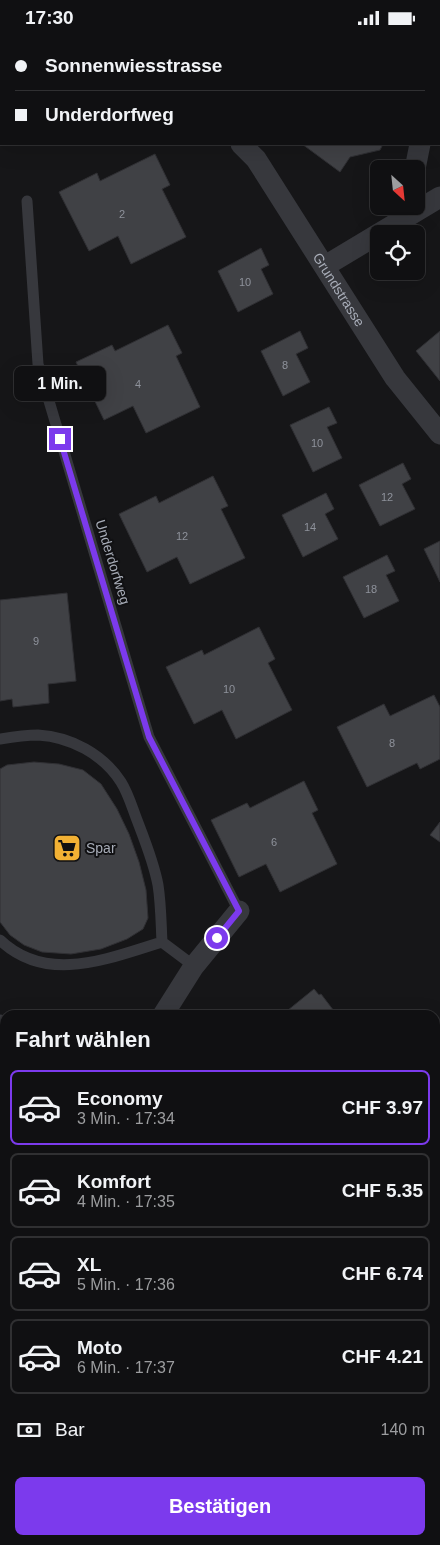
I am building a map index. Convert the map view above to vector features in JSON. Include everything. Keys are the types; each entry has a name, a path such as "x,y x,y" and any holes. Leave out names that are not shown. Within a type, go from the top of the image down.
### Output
{"street":[{"name":"Grundstrasse","path":"242,145 256,159 395,378 440,434"},
{"path":"417,160 420,145"},
{"path":"425,204 440,197"},
{"path":"325,266 406,215"},
{"path":"166,1010 194,966 239,911"}],"lane":[{"name":"Underdorfweg","path":"27,201 38,364 149,737 239,911"},
{"path":"0,739 37,735 70,741 99,757 111,769 128,796 158,885 162,942 194,966"},
{"path":"0,939 14,952 30,959 63,965 81,965 99,961 162,942"}],"building":[{"path":"303,145 382,145 380,150 350,157 340,172"},
{"path":"155,154 170,185 162,189 186,237 131,264 118,236 89,251 59,192 97,173 100,181"},
{"path":"261,248 269,265 261,269 273,294 238,312 218,271"},
{"path":"168,325 182,353 176,356 200,407 146,433 133,406 104,420 76,362 112,345 115,351"},
{"path":"300,331 308,348 296,354 310,382 283,396 261,351"},
{"path":"440,331 440,381 416,351"},
{"path":"329,407 337,423 327,427 342,458 313,472 290,425"},
{"path":"403,463 411,479 402,484 415,509 380,526 359,485"},
{"path":"213,476 228,506 221,509 245,558 190,584 177,557 147,572 119,514 156,496 159,503"},
{"path":"326,493 334,509 325,514 338,539 303,557 282,515"},
{"path":"440,541 440,582 424,549"},
{"path":"387,555 395,571 386,575 399,601 364,618 343,577"},
{"path":"67,593 76,681 48,684 49,703 13,707 12,699 0,701 0,600"},
{"path":"259,627 275,659 268,663 292,710 236,739 222,710 194,724 166,667 202,650 204,655"},
{"path":"434,695 440,707 440,759 420,769 417,763 367,787 337,727 384,704 390,716"},
{"name":"Spar","path":"34,762 59,764 83,770 101,784 117,809 129,834 146,890 148,918 143,929 127,939 101,949 71,954 42,952 24,945 10,935 0,922 0,769 7,765"},
{"path":"304,781 318,810 312,813 337,864 280,892 266,864 239,877 211,820 247,803 250,808"},
{"path":"440,822 440,842 430,835"},
{"path":"314,989 319,995 321,994 333,1010 288,1010"}],"place":[{"name":"Spar","path":"67,848"}],"route":[{"path":"60,439 149,737 239,911 217,938"}]}
